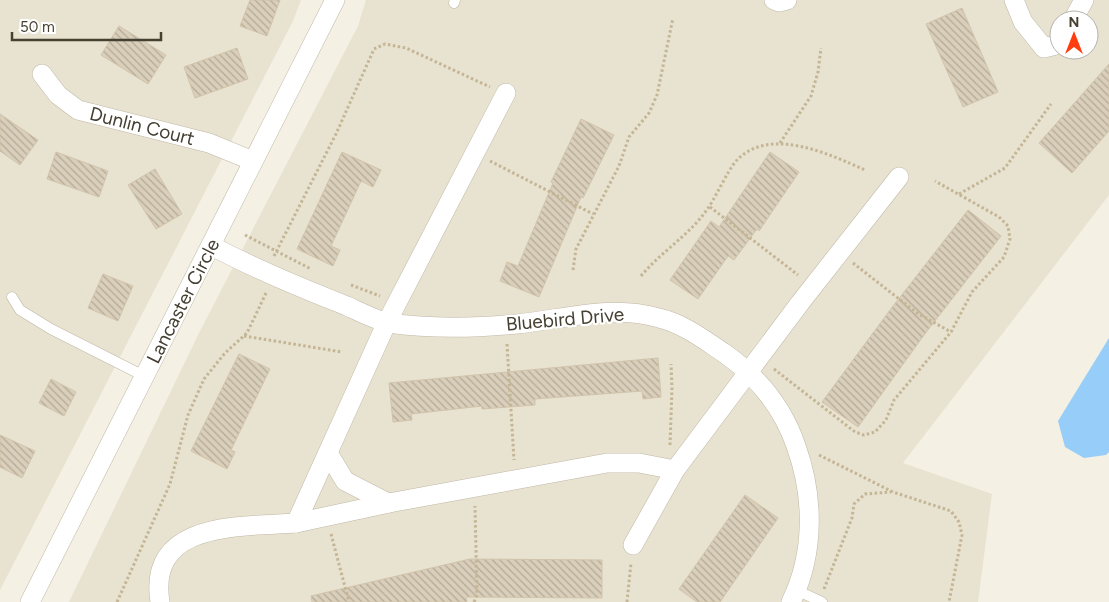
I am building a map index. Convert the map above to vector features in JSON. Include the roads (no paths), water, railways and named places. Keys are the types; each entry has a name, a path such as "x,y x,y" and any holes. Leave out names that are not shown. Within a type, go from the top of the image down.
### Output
{"street":[{"name":"Lancaster Circle","path":"30,602 335,0"},
{"path":"774,0 787,0"},
{"path":"1014,0 1023,22 1044,48 1049,47"},
{"name":"Dunlin Court","path":"42,74 58,95 78,110 209,143 253,161"},
{"path":"296,523 387,322 506,93"},
{"path":"633,546 672,469 899,177"},
{"name":"Bluebird Drive","path":"212,246 252,267 387,322 454,327 518,324 568,315 609,311 638,313 661,318 686,328 748,372 775,404 790,429 802,462 809,500 809,531 802,570 793,596"},
{"path":"328,453 345,481 388,503"},
{"path":"160,602 160,575 164,562 179,544 213,529 296,523 388,503 607,463 639,463 672,469"}],"lane":[{"path":"12,297 20,310 51,329 144,376"},
{"path":"793,596 822,602"}],"water":[{"path":"1109,338 1109,452 1106,455 1084,458 1065,447 1058,421"}]}
